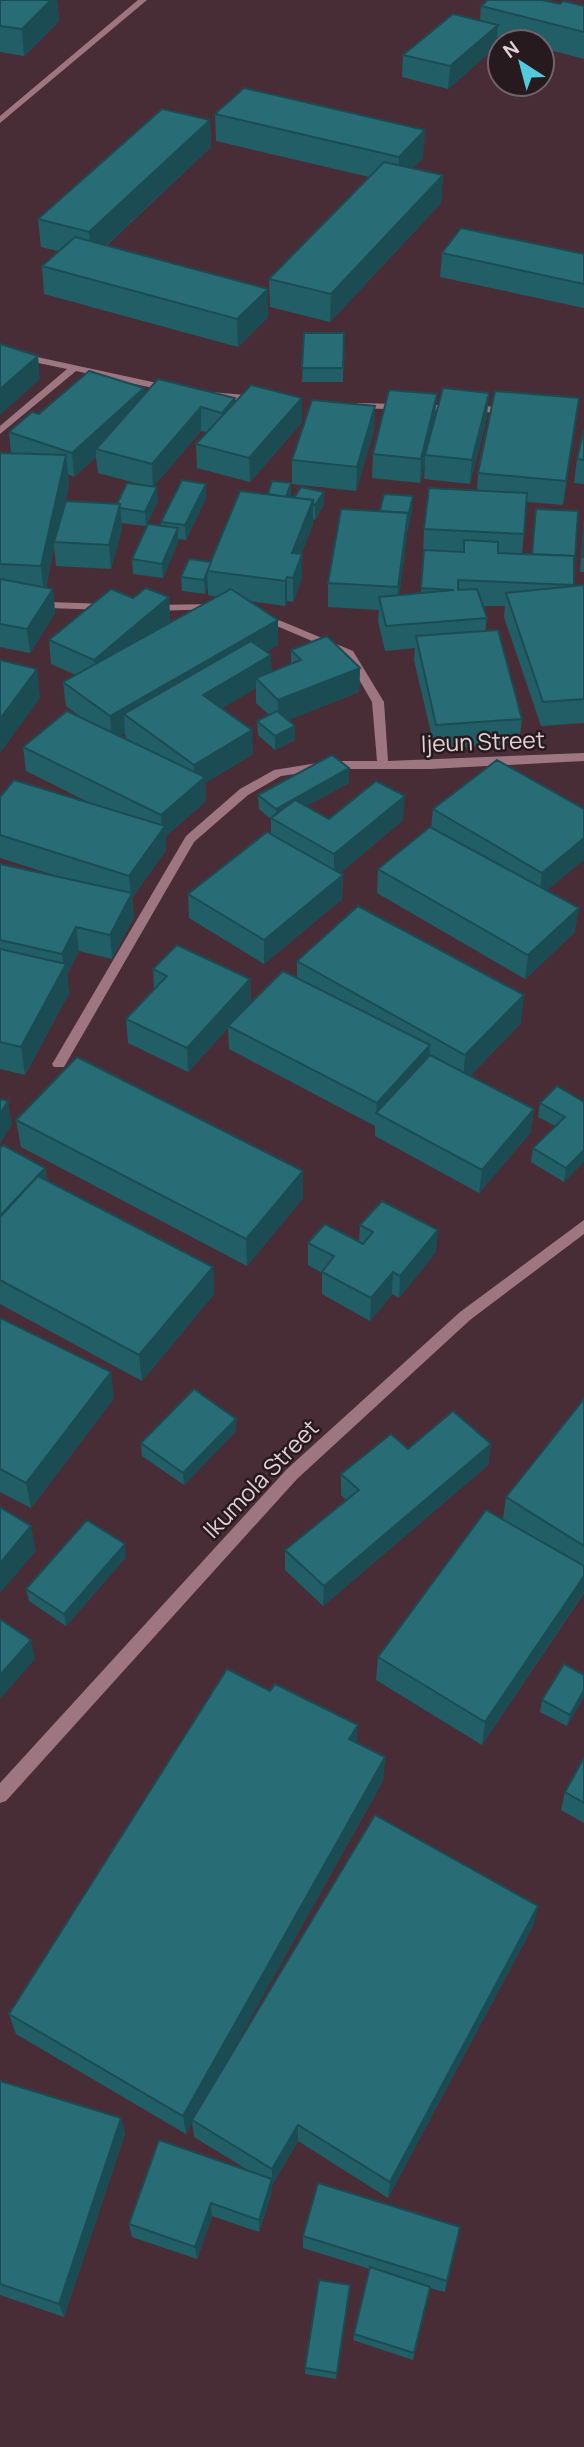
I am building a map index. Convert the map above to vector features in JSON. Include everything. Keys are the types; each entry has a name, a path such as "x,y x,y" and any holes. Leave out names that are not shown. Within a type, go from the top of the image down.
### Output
{"street":[{"path":"0,120 142,0"},
{"path":"0,352 176,390"},
{"path":"0,431 73,369"},
{"path":"202,394 264,400"},
{"path":"341,405 514,411"},
{"path":"0,601 117,607"},
{"path":"145,608 222,607"},
{"path":"248,612 349,653 378,702 383,766"},
{"name":"Ijeun Street","path":"59,1064 190,839 244,792 278,773 330,765 383,766 584,757"},
{"name":"Ikumola Street","path":"0,1795 292,1474 465,1316 584,1226"}],"building":[{"path":"0,0 51,0 22,29 0,26"},
{"path":"488,0 542,0 560,4 563,1 584,6 584,32 481,6"},
{"path":"453,14 498,25 486,28 486,35 450,66 403,55"},
{"path":"244,88 425,130 399,157 215,114"},
{"path":"162,109 210,120 89,232 38,219"},
{"path":"384,162 443,175 331,294 269,279"},
{"path":"461,228 584,254 584,284 442,253"},
{"path":"75,237 268,289 237,319 42,266"},
{"path":"304,333 344,333 343,368 302,368"},
{"path":"0,344 38,356 0,389"},
{"path":"89,371 144,388 72,453 9,432 32,412 39,414"},
{"path":"158,379 235,398 222,413 201,407 152,464 96,449"},
{"path":"251,385 302,398 249,458 196,444"},
{"path":"443,388 489,393 472,460 425,455"},
{"path":"389,390 437,394 421,459 373,454"},
{"path":"495,391 579,398 566,481 478,473"},
{"path":"312,400 375,406 357,467 292,460"},
{"path":"584,429 584,460 577,459"},
{"path":"0,453 66,455 41,566 0,564"},
{"path":"182,480 206,484 185,525 161,522"},
{"path":"272,481 291,483 286,497 268,494"},
{"path":"127,483 157,487 145,512 120,508 120,504 117,504"},
{"path":"301,487 324,492 313,505 313,500 294,498"},
{"path":"429,488 527,493 524,534 424,529"},
{"path":"240,491 313,500 292,553 302,554 293,578 287,577 285,581 207,571"},
{"path":"384,494 413,496 408,517 408,513 380,511"},
{"path":"66,501 120,504 109,545 54,542"},
{"path":"341,509 408,513 398,587 328,583"},
{"path":"536,509 578,511 575,558 532,554"},
{"path":"148,524 178,528 162,564 132,559"},
{"path":"584,526 584,557 582,557"},
{"path":"464,540 498,542 498,553 574,556 574,585 458,580 458,590 477,589 487,618 386,626 379,597 454,590 421,588 424,550 464,552"},
{"path":"189,559 211,562 204,580 181,577"},
{"path":"0,579 53,589 27,629 0,624"},
{"path":"584,585 584,699 543,702 506,593"},
{"path":"146,588 169,597 94,660 49,640 111,589 133,598"},
{"path":"231,589 278,620 110,716 63,682"},
{"path":"498,630 522,719 436,725 416,636"},
{"path":"327,636 360,668 278,700 256,678 301,660 291,650"},
{"path":"251,641 271,655 203,695 252,730 194,765 124,714"},
{"path":"0,660 37,669 0,719"},
{"path":"67,711 205,777 161,815 23,747"},
{"path":"277,711 295,726 275,736 257,721"},
{"path":"332,755 349,768 276,809 258,795"},
{"path":"497,760 584,809 584,838 542,873 433,809"},
{"path":"14,780 165,826 129,876 0,835 0,797"},
{"path":"376,781 405,796 334,854 271,818 295,800 329,819"},
{"path":"430,827 579,908 528,955 378,869"},
{"path":"267,832 343,875 264,940 188,894"},
{"path":"0,864 132,893 110,935 76,927 62,954 0,940"},
{"path":"358,906 524,995 465,1055 297,961"},
{"path":"177,945 250,979 187,1048 126,1019 167,976 153,969"},
{"path":"0,949 66,964 21,1047 0,1042"},
{"path":"283,971 430,1045 377,1103 228,1026"},
{"path":"430,1055 534,1109 482,1170 376,1113"},
{"path":"77,1057 303,1171 246,1239 16,1120"},
{"path":"557,1086 584,1102 584,1150 566,1168 533,1148 565,1117 540,1103"},
{"path":"0,1099 8,1101 0,1114"},
{"path":"3,1145 45,1168 0,1216 0,1148"},
{"path":"38,1176 213,1267 139,1355 0,1280 0,1217"},
{"path":"382,1201 438,1230 400,1276 393,1272 371,1298 322,1272 334,1256 308,1243 325,1224 363,1244 373,1232 360,1225"},
{"path":"0,1318 111,1372 26,1483 0,1469"},
{"path":"194,1389 236,1419 183,1473 141,1443"},
{"path":"584,1399 584,1546 506,1497"},
{"path":"453,1411 491,1444 324,1586 285,1550 359,1490 341,1474 391,1434 408,1449"},
{"path":"0,1507 31,1526 0,1563"},
{"path":"486,1510 584,1566 584,1576 485,1722 378,1657"},
{"path":"87,1520 125,1544 64,1614 26,1589"},
{"path":"0,1619 31,1640 0,1675"},
{"path":"564,1664 584,1675 584,1690 570,1715 542,1700"},
{"path":"227,1669 270,1691 275,1684 358,1725 349,1739 385,1757 183,2116 9,2014"},
{"path":"584,1758 584,1803 565,1792"},
{"path":"375,1815 538,1906 390,2182 298,2125 272,2169 192,2120"},
{"path":"0,2081 121,2118 59,2304 0,2284"},
{"path":"159,2140 272,2179 259,2220 211,2203 195,2247 129,2224"},
{"path":"318,2183 460,2227 447,2281 303,2236"},
{"path":"370,2267 430,2287 414,2353 354,2334"},
{"path":"319,2280 350,2285 337,2373 305,2368"}]}
